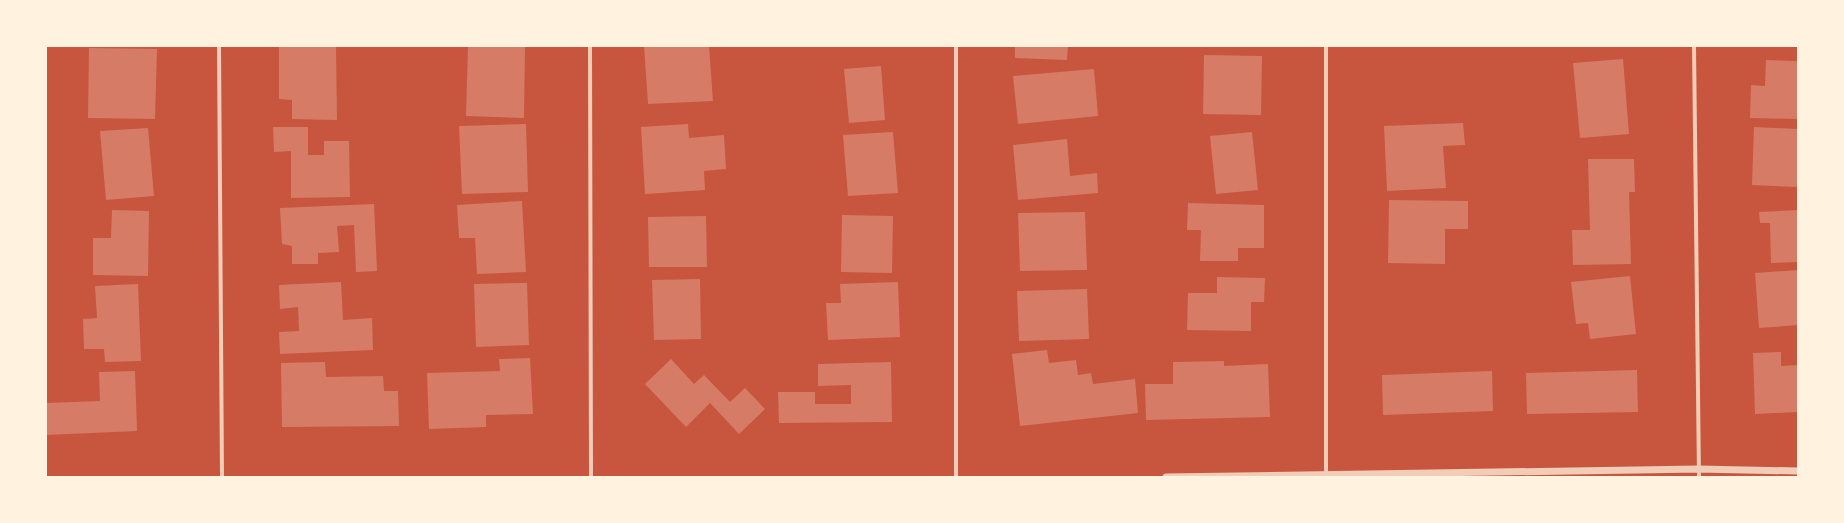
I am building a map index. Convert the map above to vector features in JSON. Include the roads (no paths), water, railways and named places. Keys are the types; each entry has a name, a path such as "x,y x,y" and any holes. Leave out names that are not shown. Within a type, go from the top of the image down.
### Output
{"street":[{"path":"220,46 222,477"},
{"path":"590,46 591,477"},
{"path":"956,46 956,477"},
{"path":"1326,46 1326,476"},
{"path":"1694,46 1700,477"},
{"path":"1166,477 1326,476 1699,469 1798,471"}]}
